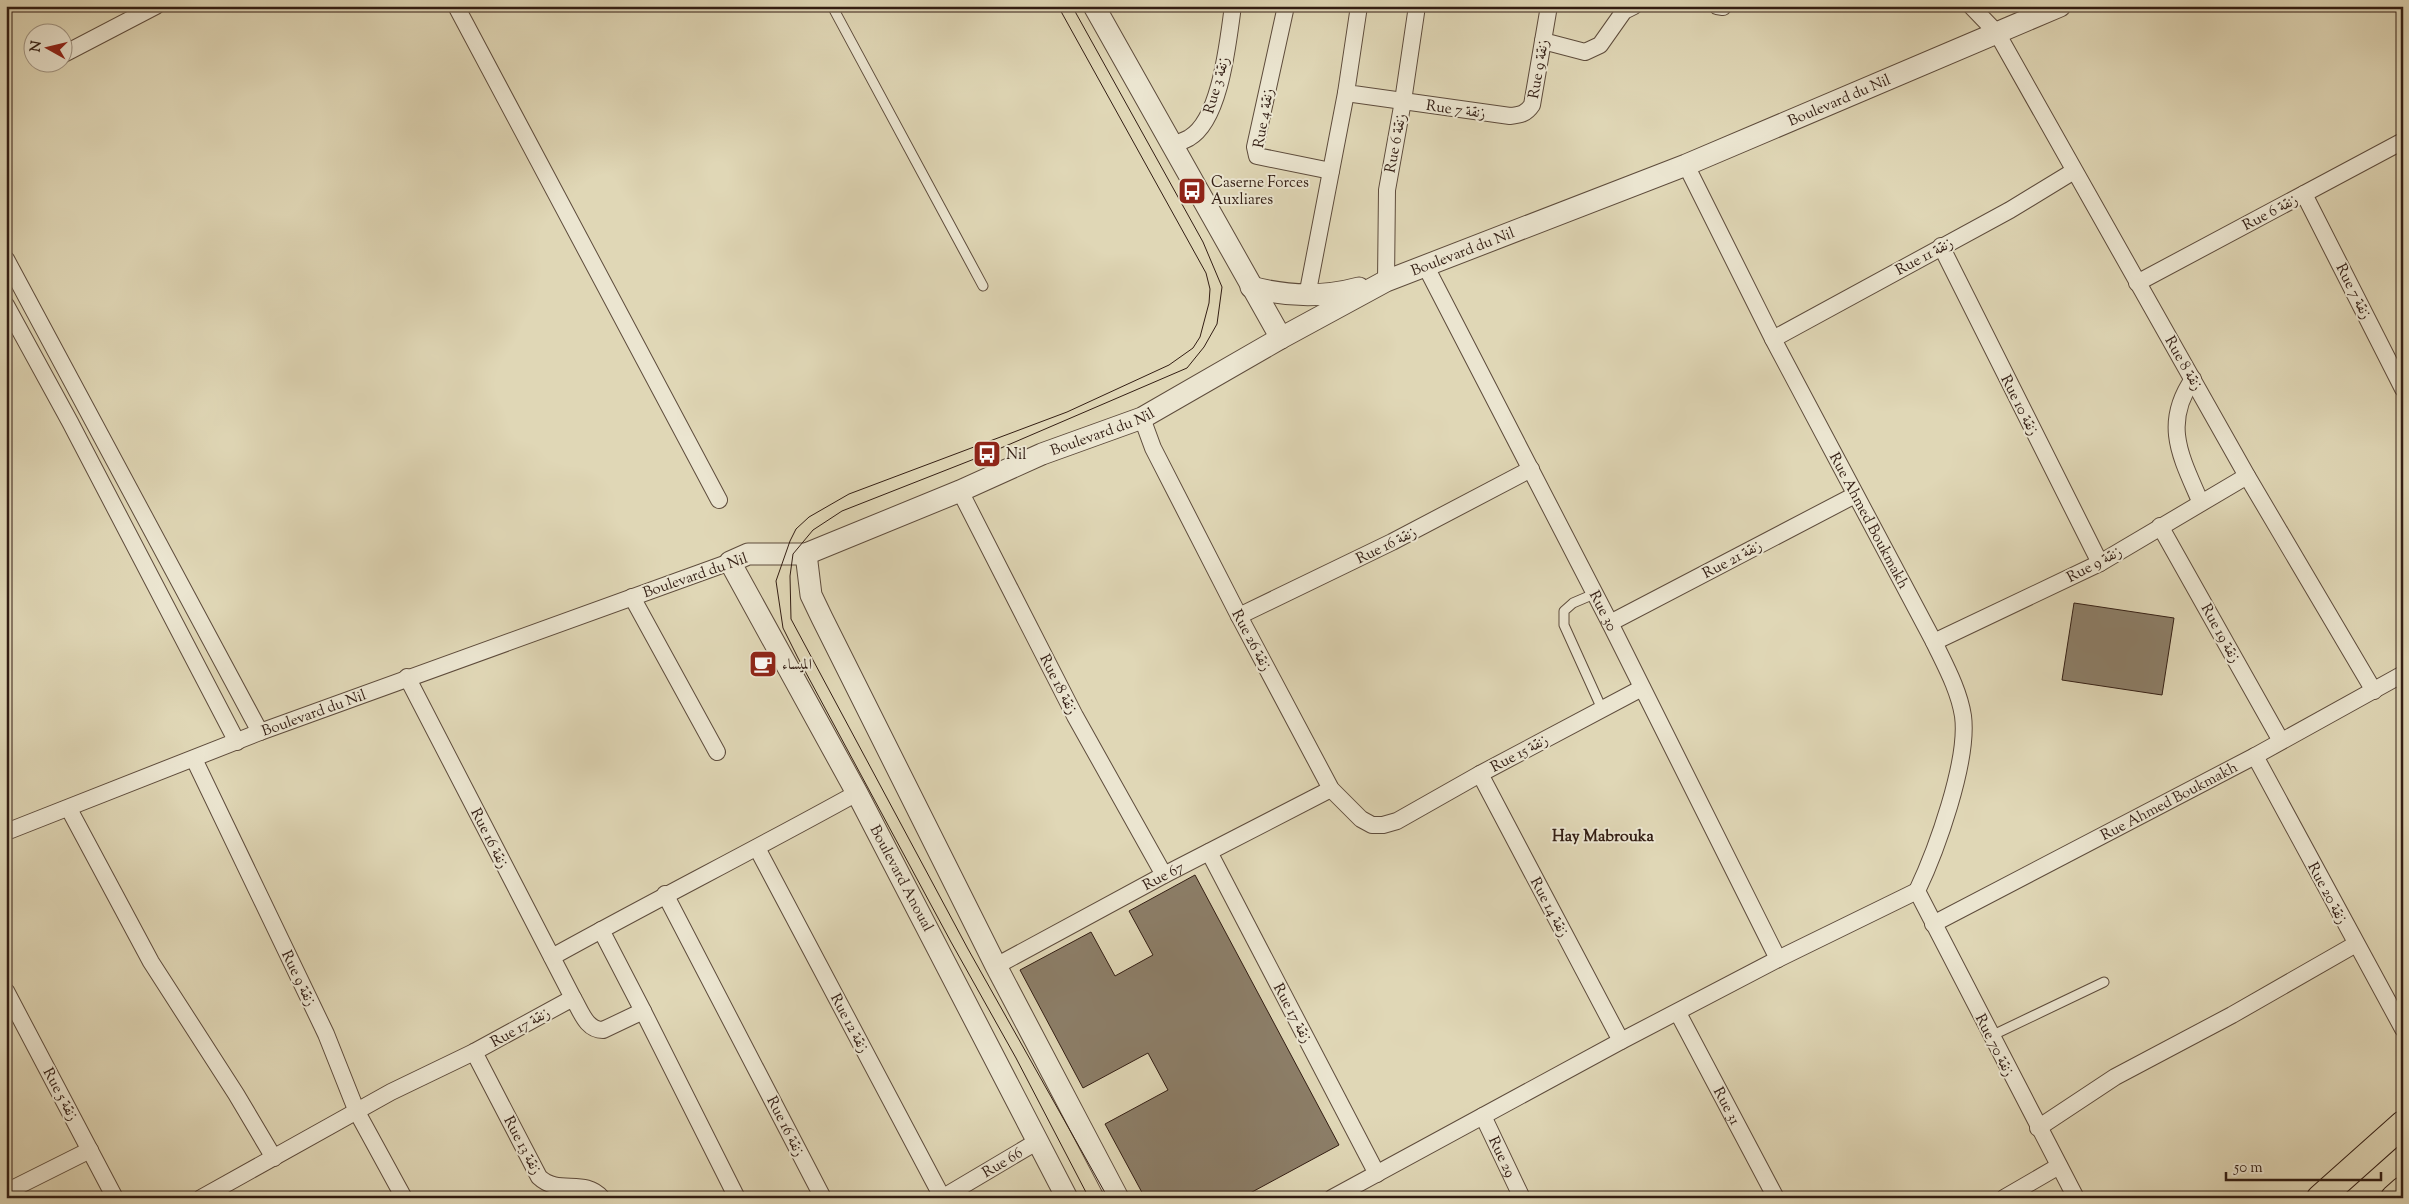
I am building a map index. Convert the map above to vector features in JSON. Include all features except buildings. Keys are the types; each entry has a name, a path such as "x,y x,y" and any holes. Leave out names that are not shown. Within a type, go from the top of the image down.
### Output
{"main road":[{"path":"2320,1198 2403,1124"},
{"path":"2394,1198 2403,1190"}],"street":[{"path":"72,50 156,6"},
{"path":"456,6 719,500"},
{"path":"1094,6 1281,338"},
{"name":"Rue 3 زنقة","path":"1171,145 1190,138 1209,115 1223,65 1233,6"},
{"name":"Rue 4 زنقة","path":"1286,6 1255,147 1257,156 1331,171"},
{"path":"1307,296 1346,93 1359,6"},
{"name":"Rue 6 زنقة","path":"1386,281 1387,190 1403,102 1417,6"},
{"name":"Rue 9 زنقة","path":"1510,116 1522,115 1528,112 1532,105 1549,6"},
{"path":"1543,41 1584,52 1600,45 1624,11 1634,6"},
{"name":"Rue 8 زنقة","path":"1971,6 1997,33 2247,476 2374,691"},
{"name":"Boulevard du Nil","path":"6,832 260,732 748,554 806,554 960,491 1042,454 1142,418 1281,338 1386,281 1686,165 2053,8"},
{"path":"1346,93 1403,102"},
{"name":"Rue 7 زنقة","path":"1403,102 1510,116"},
{"name":"Rue 6 زنقة","path":"2137,283 2403,141"},
{"name":"Rue Ahmed Boukmakh","path":"1686,165 1773,339 1934,642 1957,692 1963,715 1964,735 1962,752 1938,841 1916,891"},
{"name":"Rue 11 زنقة","path":"1773,339 2010,210 2074,171"},
{"name":"Rue 7 زنقة","path":"2304,194 2403,389"},
{"name":"Rue 10 زنقة","path":"1941,246 2100,564"},
{"path":"6,259 260,732"},
{"name":"Rue 30","path":"1425,265 1610,623 1778,959"},
{"path":"1251,287 1272,293 1307,296 1339,293 1386,281"},
{"path":"6,306 70,422 236,742"},
{"path":"2193,379 2182,394 2178,409 2176,437 2180,455 2200,502"},
{"name":"Rue 26 زنقة","path":"1142,418 1154,448 1238,616 1332,789 1361,819 1372,825 1383,825 1397,821"},
{"name":"Rue 16 زنقة","path":"1238,616 1392,542 1531,469"},
{"name":"Rue 9 زنقة","path":"1934,642 2100,564 2200,502 2247,476"},
{"name":"Rue 18 زنقة","path":"960,491 1075,716 1164,875"},
{"name":"Rue 21 زنقة","path":"1610,623 1855,495"},
{"name":"Rue 19 زنقة","path":"2160,526 2281,741"},
{"path":"806,554 811,594 818,610 996,966 1118,1198"},
{"name":"Boulevard Anoual","path":"730,562 857,793 1067,1198"},
{"path":"632,597 716,752"},
{"name":"Rue Ahmed Boukmakh","path":"1933,924 2255,756 2403,674"},
{"name":"Rue 16 زنقة","path":"407,677 573,998"},
{"name":"Rue 15 زنقة","path":"1397,821 1480,774 1642,688"},
{"name":"Rue 20 زنقة","path":"2255,756 2403,1030"},
{"name":"Rue 9 زنقة","path":"194,759 326,1034 357,1112 404,1198"},
{"name":"Rue 14 زنقة","path":"1480,774 1620,1041"},
{"name":"Rue 67","path":"996,966 1164,875 1332,789"},
{"path":"552,957 665,894 757,848 857,793"},
{"path":"68,809 151,962 236,1094 274,1158"},
{"name":"Rue 12 زنقة","path":"757,848 942,1198"},
{"name":"Rue 17 زنقة","path":"1209,852 1377,1174"},
{"path":"1332,1198 1620,1041 1678,1013 1778,959 1916,891"},
{"name":"Rue 70 زنقة","path":"1916,891 2076,1198"},
{"name":"Rue 16 زنقة","path":"665,894 823,1198"},
{"path":"601,930 737,1198"},
{"path":"2038,1128 2115,1077 2232,1015 2356,944"},
{"name":"Rue 5 زنقة","path":"6,991 115,1198"},
{"path":"573,998 589,1026 596,1030 603,1030 643,1011"},
{"name":"Rue 17 زنقة","path":"201,1198 391,1092 474,1052 573,998"},
{"name":"Rue 31","path":"1678,1013 1776,1198"},
{"name":"Rue 13 زنقة","path":"474,1052 539,1177 546,1184 554,1187 593,1190 602,1198"},
{"name":"Rue 29","path":"1483,1116 1522,1198"},
{"name":"Rue 66","path":"942,1198 1038,1141"},
{"path":"6,1192 90,1150"},
{"path":"2004,1198 2059,1166"}],"lane":[{"path":"832,6 983,286"},
{"path":"1594,594 1573,603 1564,611 1564,624 1602,709"},
{"path":"1991,1036 2104,982"}],"tram line":[{"path":"1058,6 1206,273 1210,289 1209,303 1200,337 1193,348 1169,365 1067,412 849,494 809,517 796,529 776,581 783,628 798,658 951,942 1016,1058 1089,1198"},
{"path":"1072,6 1203,242 1222,287 1217,324 1204,347 1187,368 987,454 842,511 813,530 793,554 790,576 791,619 968,949 1108,1198"}],"place":[{"name":"Caserne Forces Auxliares","path":"1192,191"},
{"name":"Nil","path":"987,454"},
{"name":"الميساء","path":"763,664"}],"district":[{"name":"Hay Mabrouka","path":"1603,835"}]}
